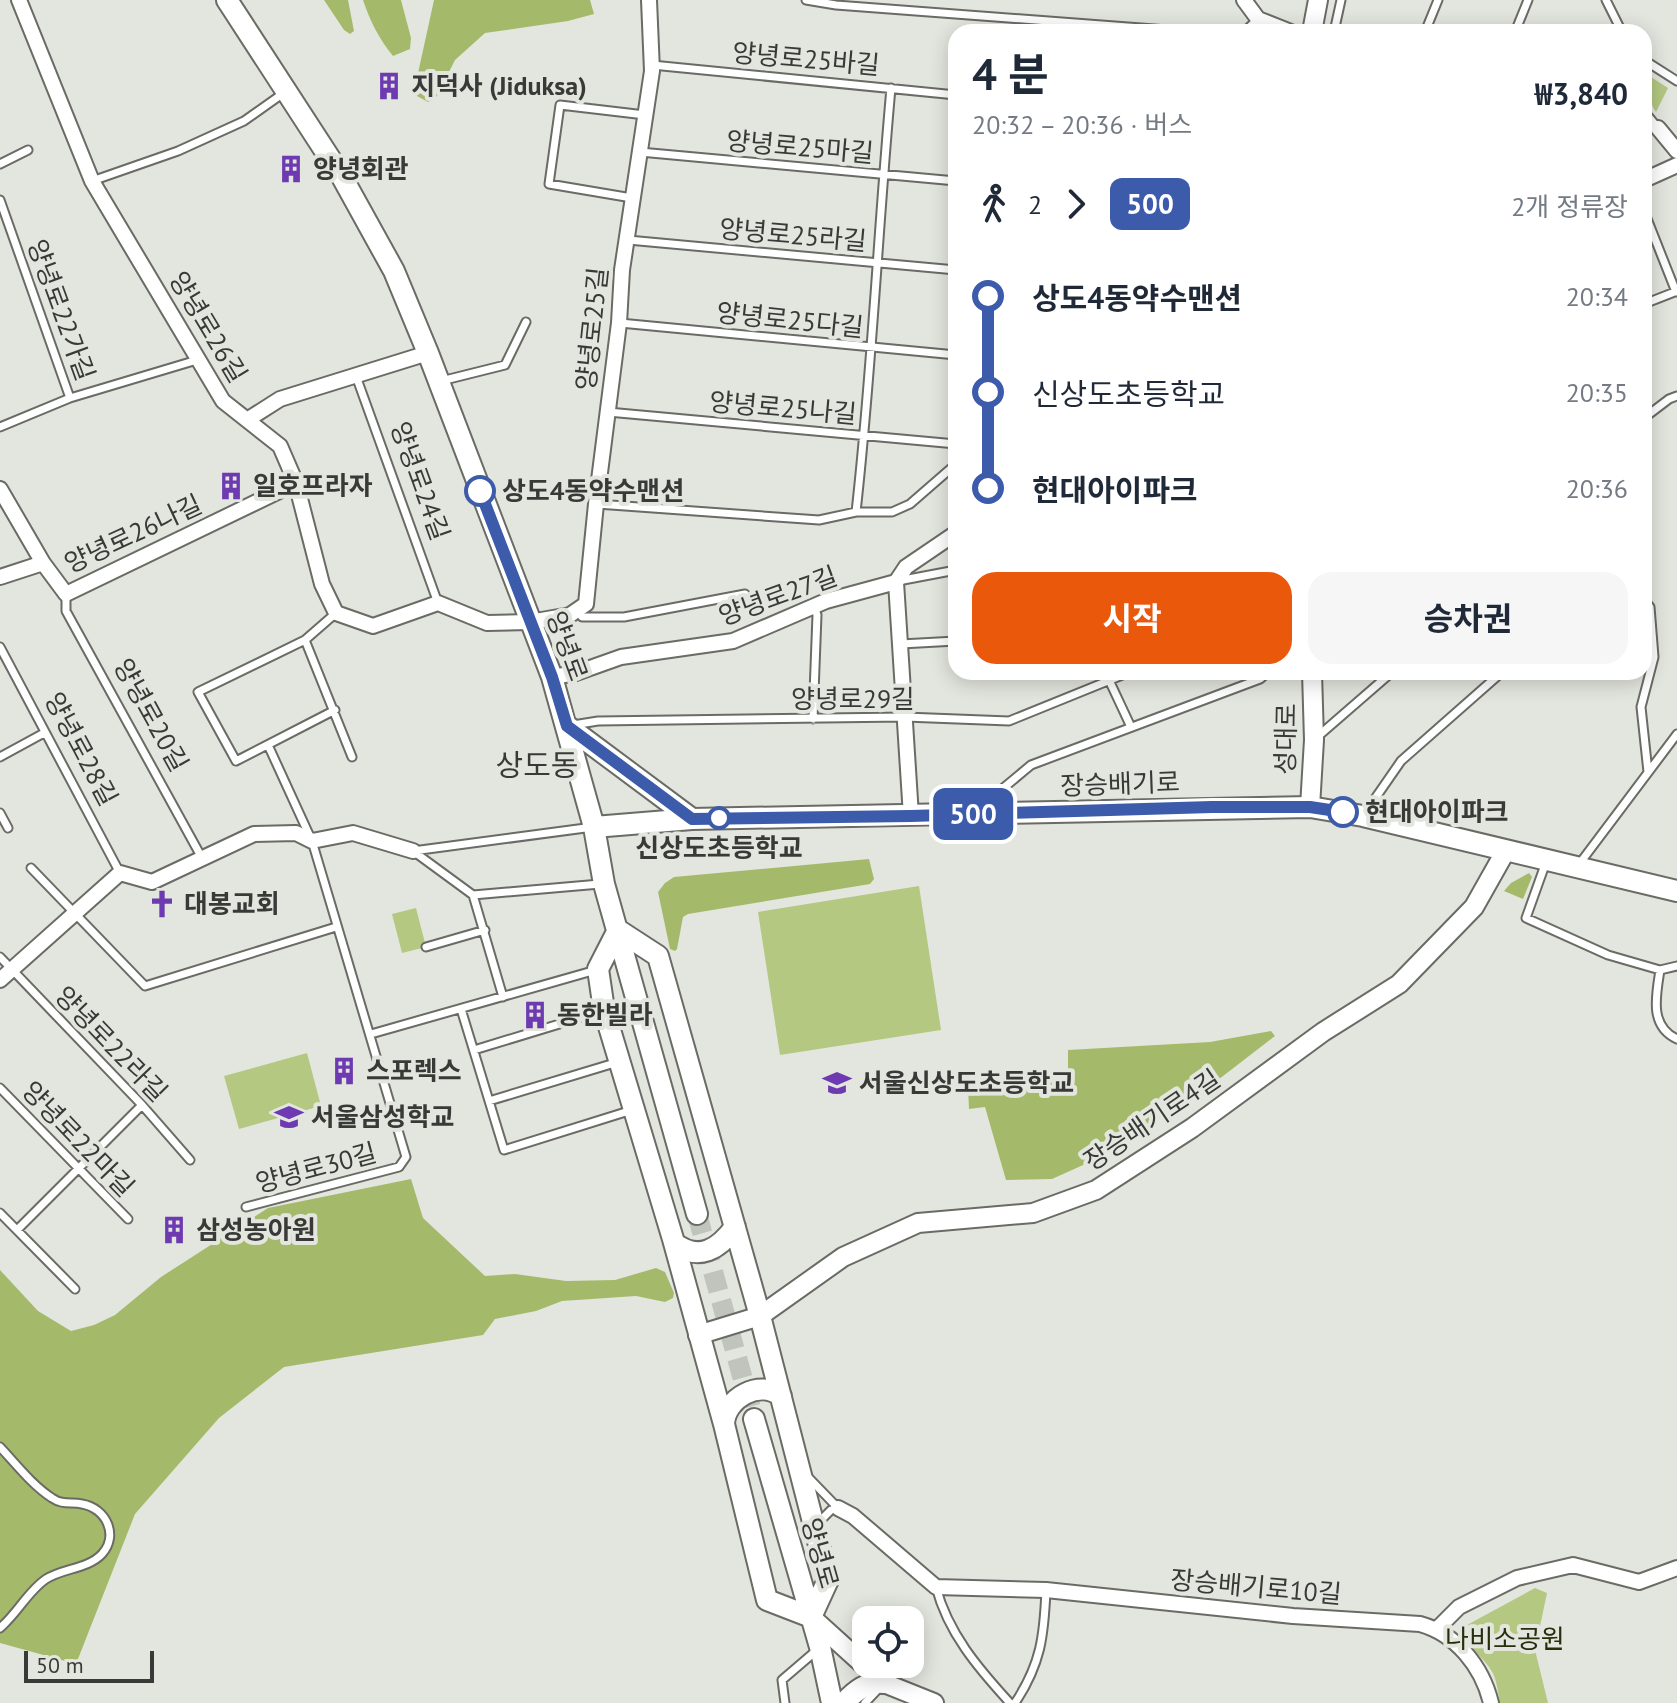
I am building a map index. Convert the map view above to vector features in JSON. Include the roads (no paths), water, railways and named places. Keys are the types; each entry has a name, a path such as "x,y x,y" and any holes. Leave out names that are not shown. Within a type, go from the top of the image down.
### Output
{"main road":[{"name":"양녕로","path":"227,0 342,177 394,271 428,353 552,677 594,827 604,884 697,1214"},
{"path":"567,726 692,819"},
{"name":"장승배기로","path":"594,827 692,819 1310,807 1363,816 1677,891"},
{"path":"618,930 658,956 760,1316 828,1580 811,1617 767,1600 724,1424 674,1243 604,1010 598,969 618,930"},
{"path":"674,1243 693,1253 705,1253 726,1240 735,1227"},
{"path":"724,1424 724,1414 743,1394 769,1390 781,1396"},
{"name":"양녕로","path":"754,1419 820,1647 832,1703"},
{"path":"844,1703 854,1692 873,1682 884,1683"}],"street":[{"name":"양녕로26길","path":"19,0 92,181 223,401 280,446 296,483 322,584 336,613"},
{"name":"양녕로25길","path":"578,610 586,604 619,323 622,270 652,65 649,0"},
{"path":"1244,0 1258,19 1271,24"},
{"path":"1314,24 1318,0"},
{"path":"1652,126 1677,151"},
{"path":"1652,176 1677,165"},
{"path":"247,420 280,399 428,353"},
{"name":"양녕로26나길","path":"0,577 43,563 66,594 296,483"},
{"path":"0,489 43,563"},
{"name":"양녕로27길","path":"552,677 576,673 621,657 733,641 814,606 896,582 906,567 948,538"},
{"path":"896,582 911,816"},
{"path":"336,613 373,626 438,603 487,623 530,622 570,615 578,610"},
{"name":"성대로","path":"1310,807 1314,740 1312,680"},
{"path":"0,980 120,873 152,882 254,834 296,833 312,841 353,833 413,851"},
{"name":"장승배기로4길","path":"698,1335 760,1316 843,1257 918,1223 1033,1213 1096,1190 1192,1128 1323,1032 1399,984 1474,907 1505,852"},
{"path":"838,1508 853,1516 936,1587"},
{"path":"1491,1703 1488,1690 1462,1647 1437,1629 1459,1607 1517,1578 1573,1565 1639,1582 1676,1569"},
{"name":"장승배기로10길","path":"936,1587 1046,1590 1293,1616 1420,1624 1437,1629"},
{"path":"811,1617 884,1683 934,1703"}],"lane":[{"path":"806,0 1099,24"},
{"path":"1336,24 1341,0"},
{"path":"1428,24 1438,0"},
{"path":"1518,24 1528,0"},
{"path":"1606,0 1618,24"},
{"path":"1253,24 1258,19"},
{"name":"양녕로25바길","path":"652,65 948,94"},
{"path":"1652,65 1677,81"},
{"path":"856,512 891,88"},
{"path":"92,181 178,151 244,121 286,91"},
{"path":"632,198 549,184 560,105 645,115"},
{"path":"0,164 28,150"},
{"name":"양녕로25마길","path":"639,151 948,180"},
{"name":"양녕로22가길","path":"0,200 70,398 199,359"},
{"path":"1652,231 1676,292 1652,301"},
{"name":"양녕로25라길","path":"626,240 948,269"},
{"path":"439,382 505,365 526,322"},
{"name":"양녕로25다길","path":"619,323 948,354"},
{"name":"양녕로24길","path":"356,376 438,603"},
{"path":"1652,410 1677,396"},
{"path":"0,427 70,398"},
{"name":"양녕로25나길","path":"607,412 948,443"},
{"path":"596,504 819,520 856,512 892,512 910,504 948,471"},
{"path":"896,582 948,572"},
{"name":"양녕로20길","path":"66,594 66,611 202,858"},
{"path":"578,610 582,617 624,617 745,594"},
{"path":"813,719 817,615 814,606"},
{"path":"335,710 236,761 198,692 305,640 336,613"},
{"path":"1652,632 1652,665"},
{"path":"305,640 352,757"},
{"path":"901,644 948,641"},
{"name":"양녕로28길","path":"0,647 120,873"},
{"path":"1109,680 1131,727"},
{"name":"양녕로29길","path":"567,726 598,721 905,717 1009,721 1109,680"},
{"path":"1001,813 1001,790 1031,765 1257,680"},
{"path":"1314,740 1383,680"},
{"path":"1363,816 1401,761 1493,680"},
{"path":"1648,680 1641,707 1648,772"},
{"path":"0,757 44,733"},
{"path":"1577,867 1677,734"},
{"name":"양녕로30길","path":"246,1207 399,1167 406,1157 312,841 268,745"},
{"path":"0,813 8,828"},
{"path":"413,851 594,827"},
{"path":"413,851 473,895 503,997"},
{"path":"1547,861 1526,918 1608,955 1660,970 1677,966"},
{"path":"31,868 145,986 336,927"},
{"path":"473,895 604,884"},
{"path":"426,947 485,930"},
{"name":"양녕로22라길","path":"0,957 142,1105 190,1160"},
{"path":"371,1034 598,969"},
{"path":"1660,970 1655,1002 1658,1022 1677,1039"},
{"path":"461,1009 504,1150 634,1109"},
{"path":"474,1050 604,1010"},
{"path":"489,1101 620,1061"},
{"name":"양녕로22마길","path":"0,1088 128,1219"},
{"path":"17,1230 142,1105"},
{"path":"0,1213 75,1289"},
{"path":"0,1447 30,1480 54,1500 95,1509 112,1531 102,1554 91,1562 45,1580 0,1628"},
{"path":"802,1472 838,1508 831,1510 816,1526"},
{"path":"936,1587 941,1608 952,1630 976,1666 1012,1703 1029,1682 1044,1638 1046,1590"},
{"path":"785,1703 782,1680 820,1647"},
{"path":"865,1703 884,1683"}],"tunnel":[{"path":"697,1214 754,1419"}],"place":[{"name":"지덕사 (Jiduksa)","path":"389,86"},
{"name":"양녕회관","path":"291,169"},
{"name":"일호프라자","path":"231,486"},
{"name":"상도4동약수맨션","path":"480,491"},
{"name":"현대아이파크","path":"1343,812"},
{"name":"신상도초등학교","path":"719,818"},
{"name":"대봉교회","path":"162,904"},
{"name":"동한빌라","path":"535,1015"},
{"name":"스포렉스","path":"344,1071"},
{"name":"서울신상도초등학교","path":"837,1083"},
{"name":"서울삼성학교","path":"289,1117"},
{"name":"삼성농아원","path":"174,1230"}],"district":[{"name":"상도동","path":"537,766"}],"park label":[{"name":"나비소공원","path":"1505,1639"}]}
